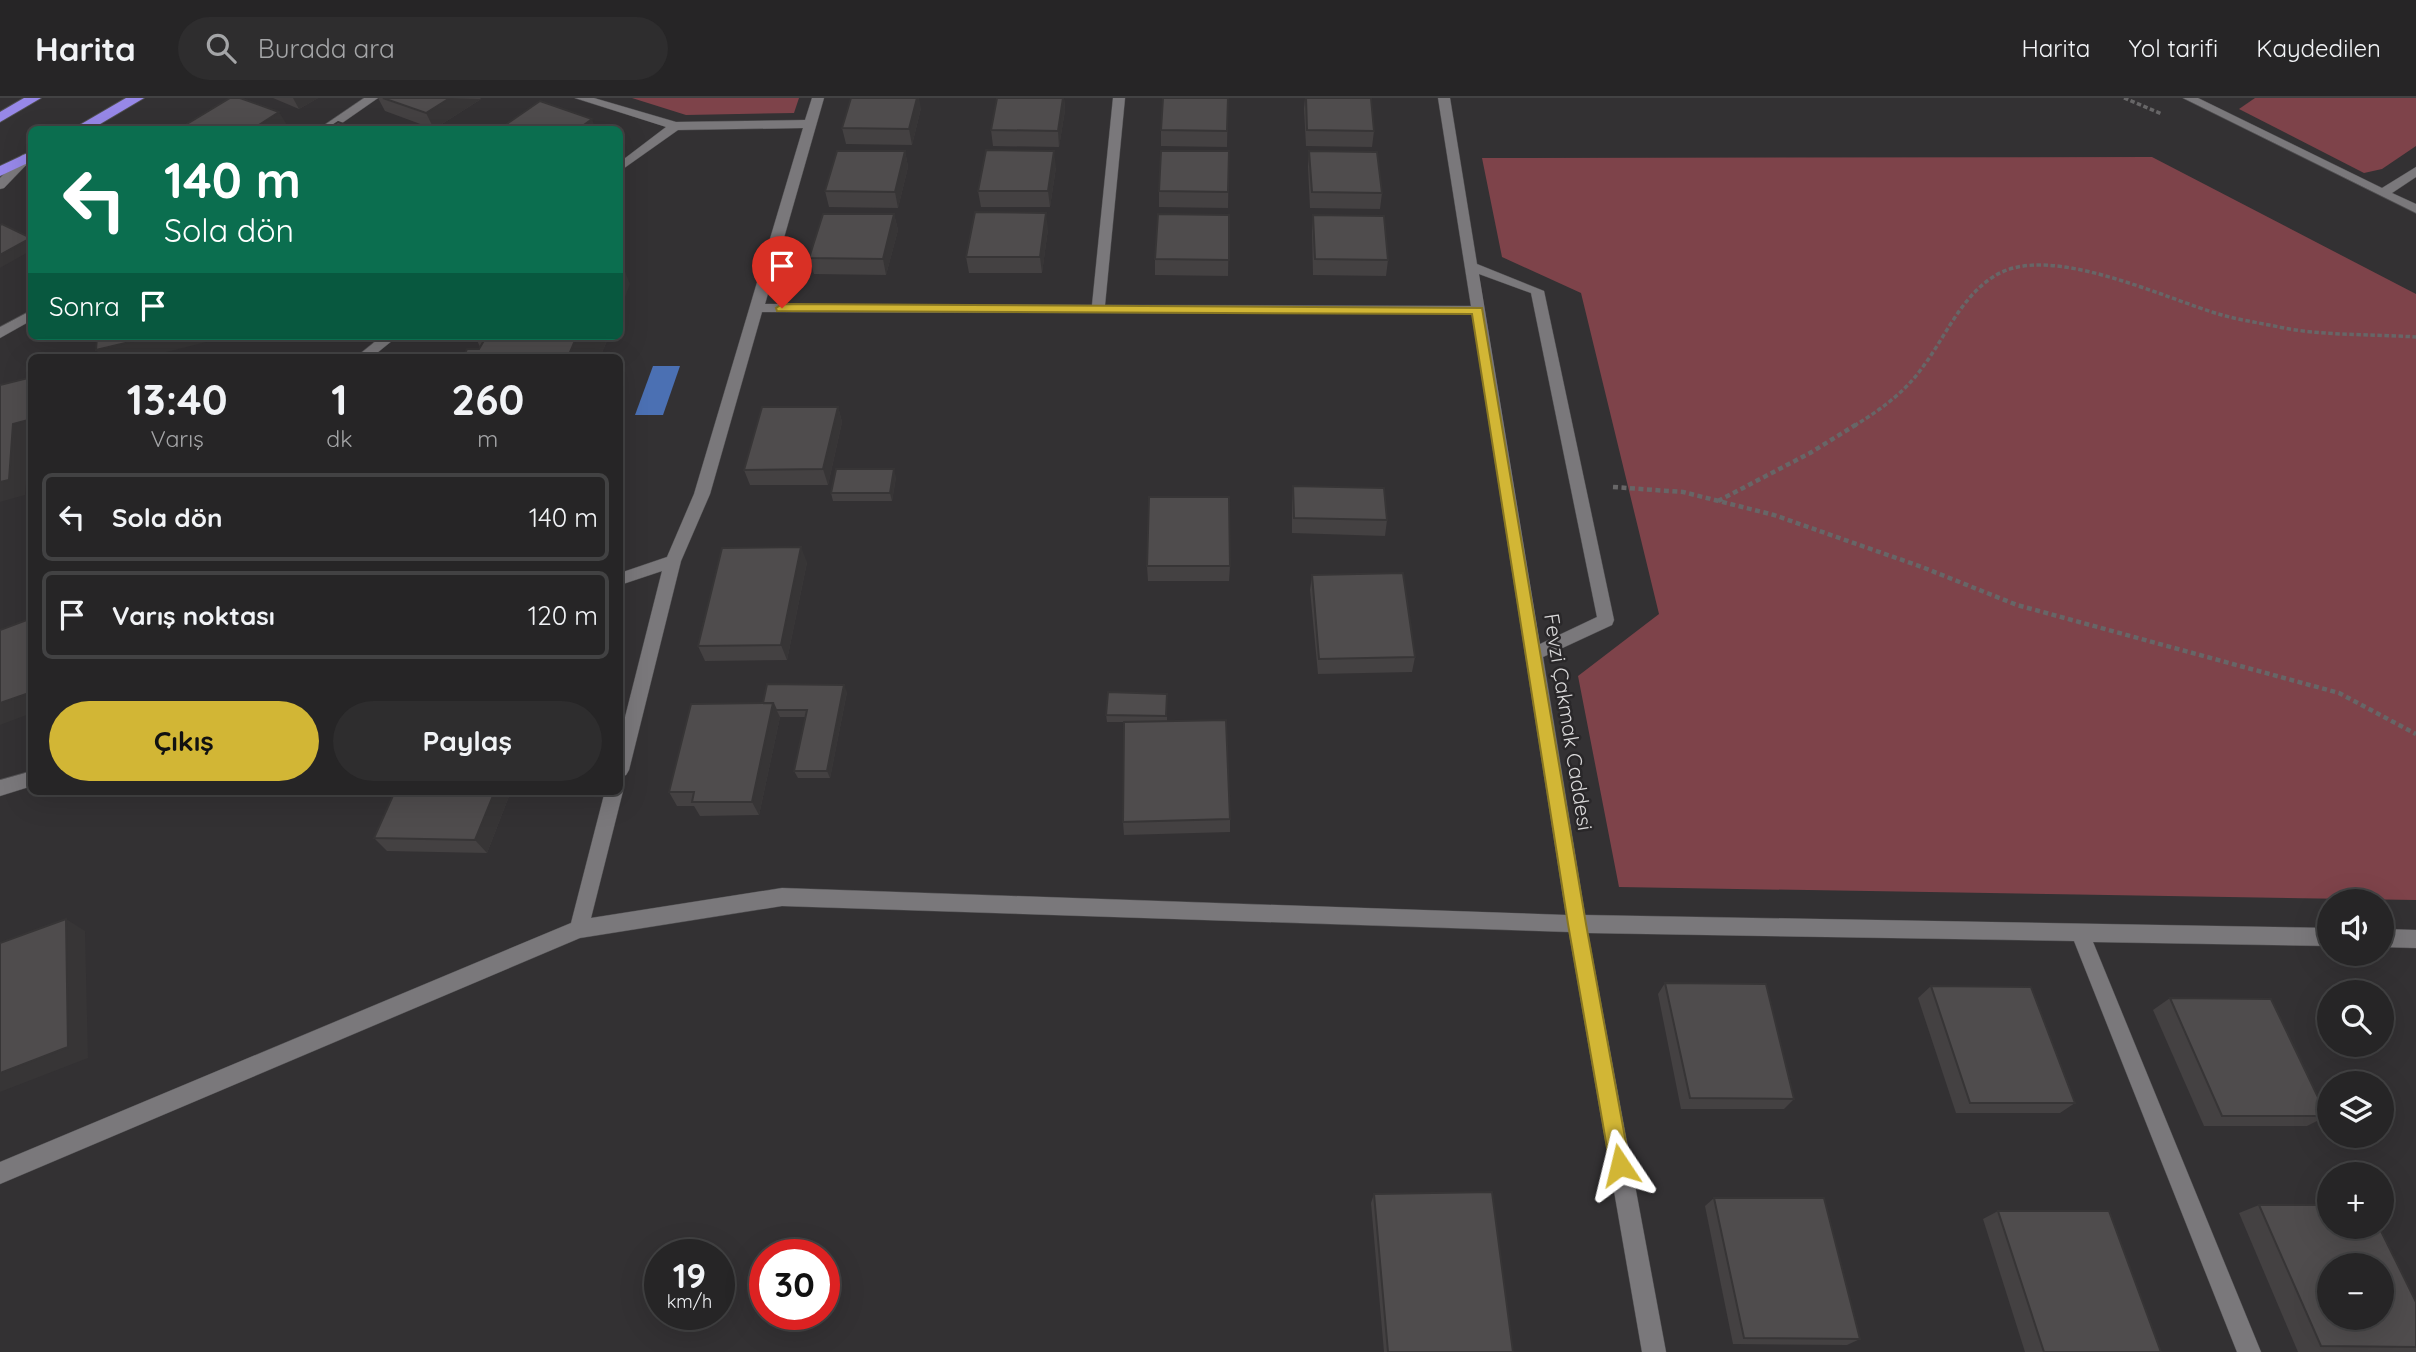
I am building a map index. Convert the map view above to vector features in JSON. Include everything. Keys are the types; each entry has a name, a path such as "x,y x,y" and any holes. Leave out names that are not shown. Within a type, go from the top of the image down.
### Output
{"highway":[{"path":"0,118 34,98"},
{"path":"85,126 136,98"},
{"path":"0,172 28,157"}],"street":[{"path":"329,126 372,98"},
{"path":"581,98 675,126 809,124"},
{"path":"623,758 673,561 702,494 818,98"},
{"path":"1098,309 1118,98"},
{"name":"Fevzi Çakmak Caddesi","path":"1444,98 1577,924 1654,1352"},
{"path":"2189,98 2416,209"},
{"path":"623,164 675,126"},
{"path":"0,185 28,157"},
{"path":"2383,193 2416,171"},
{"path":"1471,266 1537,291 1606,620 1534,654"},
{"path":"755,308 1478,310"},
{"path":"0,333 28,316"},
{"path":"367,354 386,340"},
{"path":"623,578 673,561"},
{"path":"0,788 28,779"},
{"path":"579,929 613,795"},
{"path":"0,1173 579,929 782,897 1577,924 2317,937"},
{"path":"2080,933 2249,1352"},
{"path":"2394,938 2416,939"}],"path":[{"path":"1718,501 1811,453 1889,404 1921,370 1973,292 1995,275 2014,268 2040,266 2097,274 2222,315 2283,328 2416,337"},
{"path":"1577,484 1683,492 1774,515 1922,567 2017,605 2339,693 2416,734"}],"shaded area":[{"path":"632,98 799,98 794,113 686,115"},
{"path":"2255,98 2416,98 2416,146 2382,169 2364,173 2239,109"},
{"path":"2152,157 2416,294 2416,900 2394,900 2394,889 2317,889 2317,898 1619,887 1578,676 1659,614 1581,293 1502,257 1482,158"}],"water":[{"path":"653,366 680,366 663,415 635,415"}],"building":[{"path":"230,98 240,98 279,112 257,126 184,126"},
{"path":"383,98 450,98 426,113"},
{"path":"851,98 917,98 909,129 842,128"},
{"path":"997,98 1063,98 1058,131 991,130"},
{"path":"1163,98 1228,98 1227,131 1161,130"},
{"path":"1306,98 1371,98 1374,131 1307,130"},
{"path":"540,101 592,119 582,126 504,126"},
{"path":"338,122 349,126 332,126"},
{"path":"986,150 1054,151 1048,191 978,191"},
{"path":"837,151 905,151 895,192 825,191"},
{"path":"1161,151 1229,151 1228,192 1159,191"},
{"path":"1309,151 1377,152 1382,193 1312,192"},
{"path":"975,212 1046,213 1040,257 966,257"},
{"path":"823,214 894,214 883,259 809,258"},
{"path":"1158,214 1229,215 1229,260 1155,259"},
{"path":"1313,215 1384,216 1388,260 1315,259"},
{"path":"0,225 28,237 28,240 0,255"},
{"path":"97,340 138,340 96,350"},
{"path":"484,340 575,340 569,354 464,354 467,349 479,349"},
{"path":"28,378 28,420 13,424 9,480 0,482 0,385"},
{"path":"762,407 838,407 823,469 744,470"},
{"path":"836,469 894,469 890,493 831,493"},
{"path":"1293,486 1384,488 1387,520 1294,518"},
{"path":"1149,497 1229,497 1230,566 1147,566"},
{"path":"801,547 781,645 698,646 722,548"},
{"path":"1403,573 1415,657 1319,659 1312,575"},
{"path":"28,620 28,693 0,703 0,630"},
{"path":"767,684 844,685 827,771 794,771 807,710 776,710 773,703 763,703"},
{"path":"1108,692 1167,694 1166,716 1106,715"},
{"path":"773,703 752,802 692,802 694,792 669,792 691,704"},
{"path":"1226,720 1230,819 1123,822 1124,722"},
{"path":"393,795 493,795 475,840 374,838"},
{"path":"66,919 68,1047 0,1073 0,943"},
{"path":"1665,983 1766,984 1794,1099 1690,1098"},
{"path":"1931,986 2031,987 2075,1103 1970,1103"},
{"path":"2170,998 2271,999 2317,1095 2317,1116 2222,1116"},
{"path":"1492,1192 1513,1352 1388,1352 1374,1194"},
{"path":"1714,1198 1824,1198 1860,1339 1744,1338"},
{"path":"2259,1205 2317,1205 2317,1239 2385,1239 2392,1253 2317,1253 2317,1330 2394,1330 2394,1257 2416,1302 2416,1347 2321,1346"},
{"path":"1998,1211 2109,1211 2161,1352 2044,1352"}],"route":[{"path":"782,308 1478,310 1577,924 1620,1165"}]}
